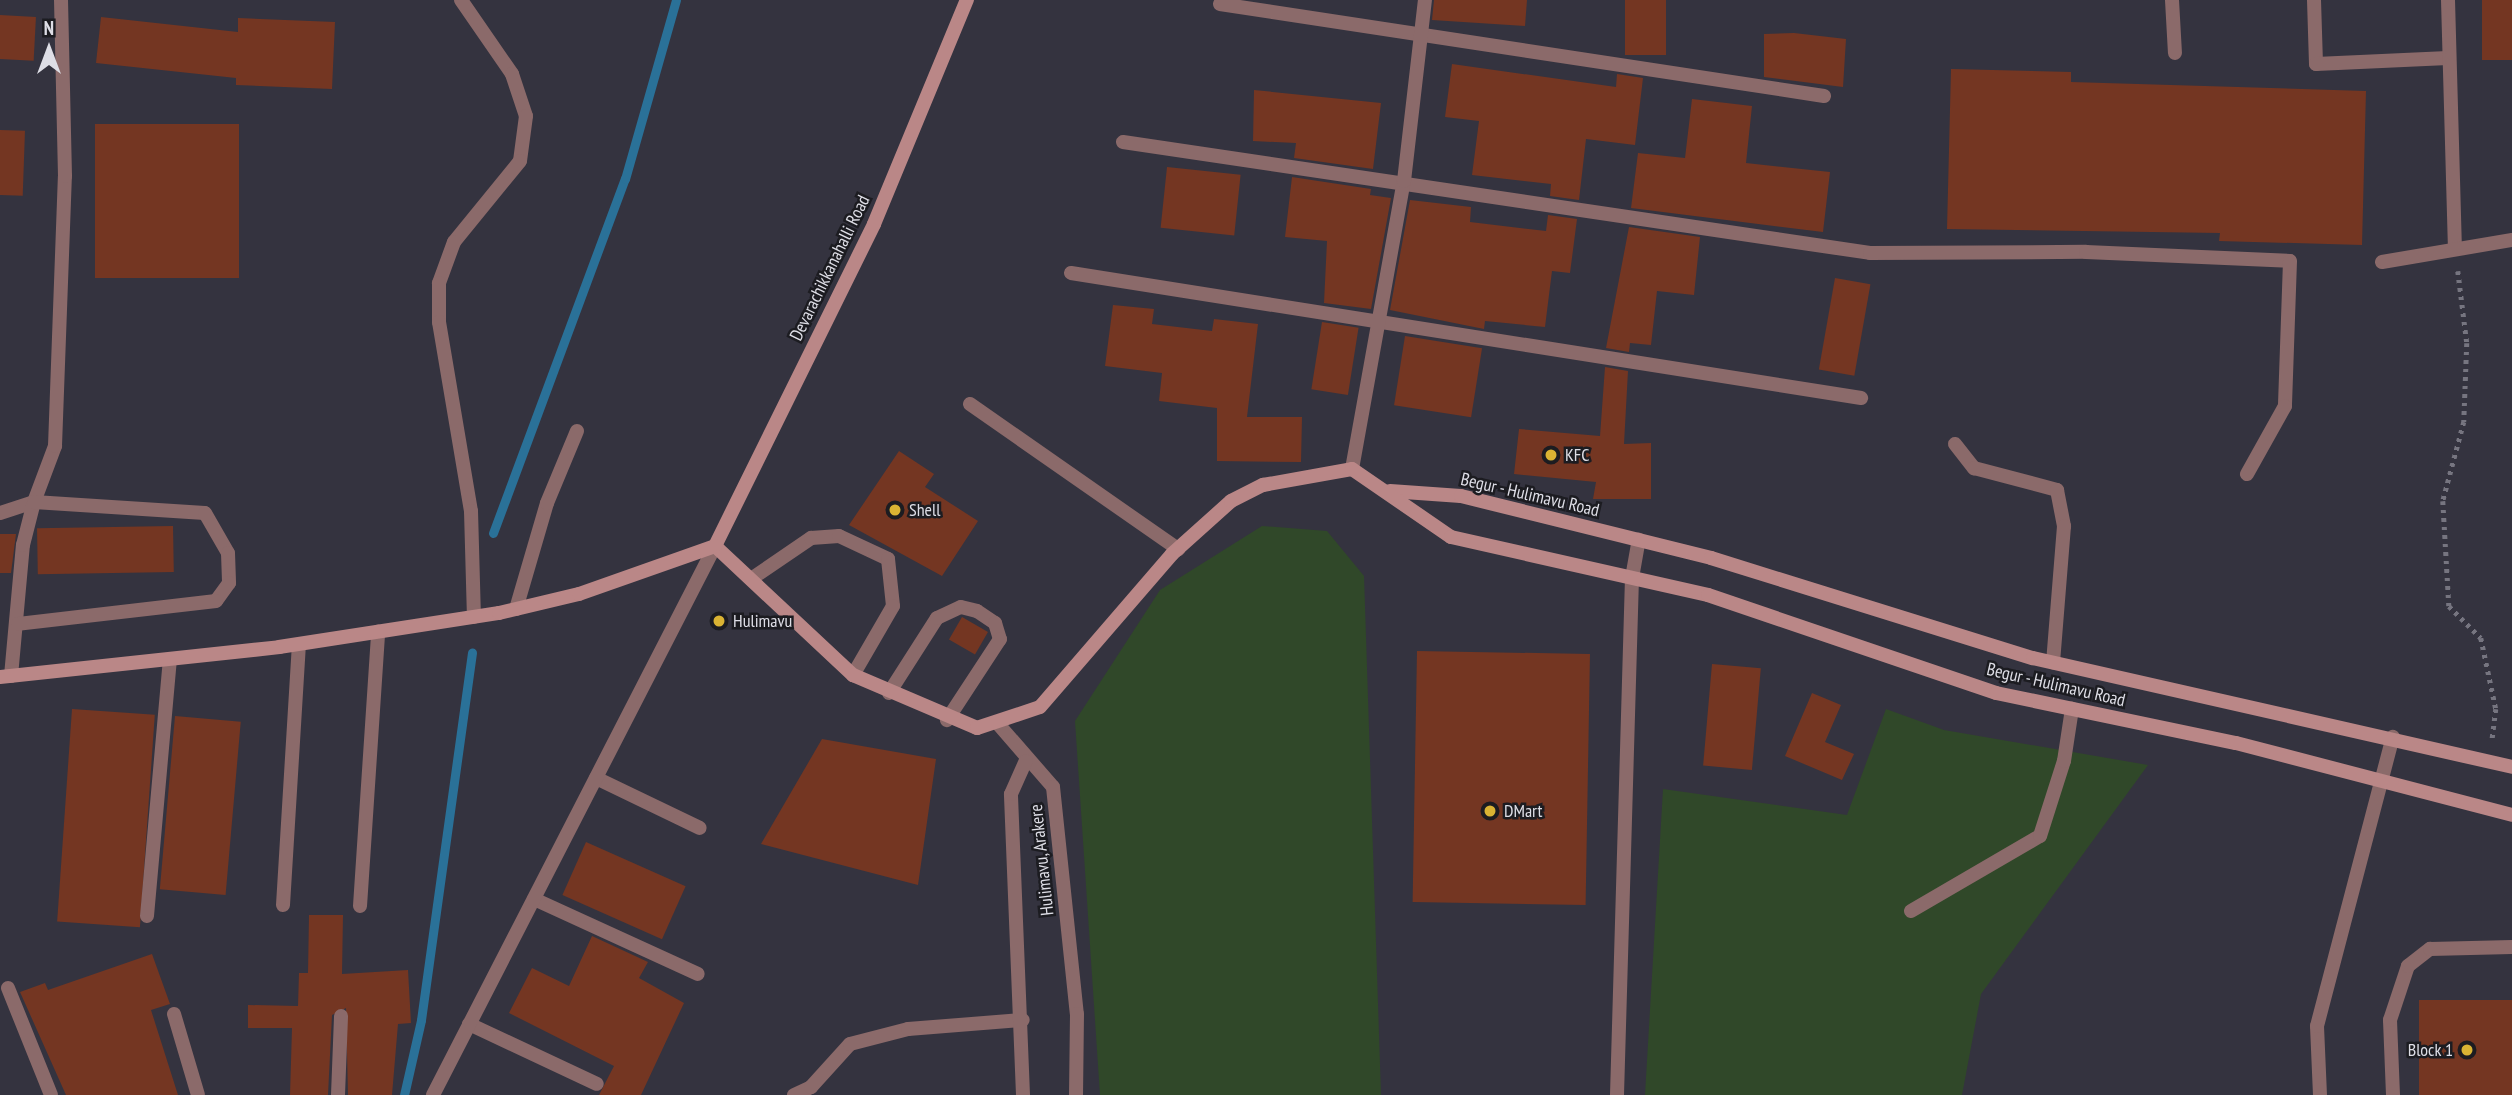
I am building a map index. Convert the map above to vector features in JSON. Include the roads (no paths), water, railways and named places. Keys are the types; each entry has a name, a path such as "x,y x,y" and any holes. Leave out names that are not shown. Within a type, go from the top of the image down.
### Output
{"main road":[{"name":"Devarachikkanahalli Road","path":"715,546 874,224 967,0"},
{"path":"5,676 299,644 474,617 516,609 715,546 853,675 947,720 977,729 999,725 1041,707 1178,549 1231,501 1263,485 1352,469 1389,491"},
{"name":"Begur - Hulimavu Road","path":"1389,491 1461,496 1639,540 2053,663 2393,737 2512,767"},
{"name":"Begur - Hulimavu Road","path":"1389,491 1451,537 1708,595 1996,693 2383,780 2512,815"}],"street":[{"path":"5,676 18,624 23,545 34,502 55,446 65,176 61,0"},
{"path":"461,0 512,74 526,116 520,161 454,243 439,283 439,322 471,511 474,617"},
{"path":"1352,469 1404,181 1425,0"},
{"path":"2172,0 2175,53"},
{"path":"2314,0 2316,64 2448,58"},
{"path":"2448,0 2455,249"},
{"path":"1220,4 1264,5 1421,34 1824,96"},
{"path":"1123,142 1404,181 1870,253 2085,252 2290,261 2285,407 2247,474"},
{"path":"2382,262 2512,240"},
{"path":"1072,273 1379,319 1861,398"},
{"path":"970,404 1178,549"},
{"path":"516,609 547,503 577,431"},
{"path":"1955,444 1974,468 2057,490 2064,526 2053,663"},
{"path":"0,513 34,502 205,513 228,553 229,583 216,601 18,624"},
{"path":"751,579 811,538 839,536 888,559 893,606 853,675"},
{"path":"1617,1095 1632,578 1639,540"},
{"path":"433,1095 715,546"},
{"path":"889,693 937,618 961,607 977,611 995,623 1000,639 947,720"},
{"path":"359,906 378,632"},
{"path":"283,905 299,644"},
{"path":"147,916 170,659"},
{"path":"1911,911 2040,836 2064,761 2072,709"},
{"path":"999,725 1026,761"},
{"path":"2320,1095 2317,1026 2393,737"},
{"name":"Hulimavu, Arakere","path":"1023,1095 1023,1020 1011,904 1011,807 1026,761 1053,787 1077,1014 1076,1095"},
{"path":"596,778 699,828"},
{"path":"534,899 698,974"},
{"path":"2393,1095 2390,1020 2408,966 2430,949 2512,947"},
{"path":"8,988 51,1095"},
{"path":"174,1014 198,1095"},
{"path":"338,1095 341,1016"},
{"path":"794,1095 811,1087 850,1044 908,1029 1023,1020"},
{"path":"469,1024 597,1084"}],"waterway":[{"path":"493,533 625,179 676,0"},
{"path":"404,1095 421,1020 472,653"}],"place":[{"name":"KFC","path":"1551,455"},
{"name":"Shell","path":"895,510"},
{"name":"Hulimavu","path":"719,621"},
{"name":"DMart","path":"1490,811"},
{"name":"Block 1","path":"2467,1050"}]}
